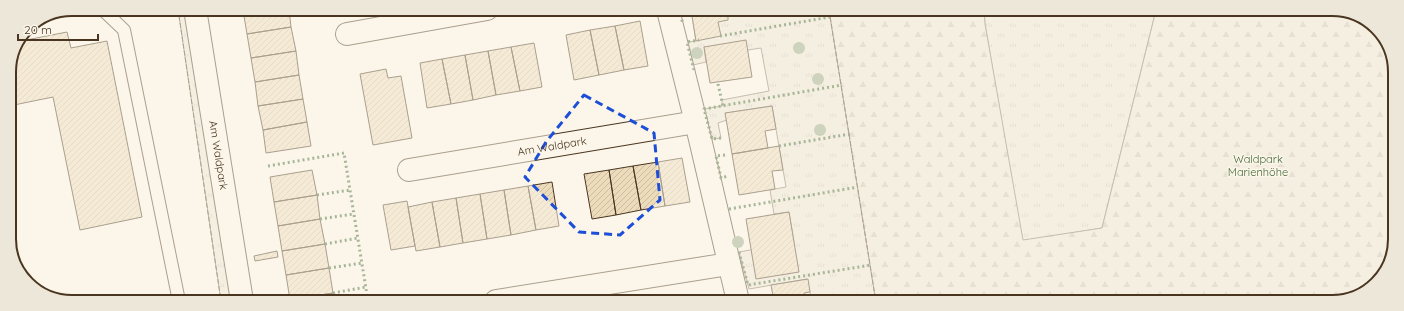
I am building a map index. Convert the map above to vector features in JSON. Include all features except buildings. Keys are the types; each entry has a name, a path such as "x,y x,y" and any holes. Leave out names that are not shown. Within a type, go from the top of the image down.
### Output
{"street":[{"name":"Am Waldpark","path":"196,16 241,295"},
{"path":"347,34 448,16"},
{"path":"670,16 737,295"},
{"name":"Am Waldpark","path":"409,170 696,122"},
{"path":"534,295 729,264"}],"lane":[{"path":"109,16 124,30 178,295"}],"highlighted area":[{"path":"584,95 654,133 660,200 620,235 579,232 525,177 546,142"}],"green space":[{"path":"179,16 187,16 230,295 220,295"},
{"path":"727,16 830,16 875,295 811,295 807,279 749,289 739,252 794,242 789,212 774,214 770,190 786,187 772,106 726,113 727,120 718,123 721,138 712,139 704,109 722,106 722,100 769,91 761,48 748,50 704,47 706,62 693,65 687,42 696,41 693,22"},
{"name":"Waldpark Marienhöhe","path":"830,16 984,16 1023,240 1102,228 1155,16 1343,17 1360,23 1372,32 1382,47 1387,61 1388,72 1387,250 1381,267 1369,281 1354,291 1336,295 875,295"},
{"path":"984,16 1155,16 1102,228 1022,241"}],"hedge":[{"path":"681,16 683,24"},
{"path":"720,36 830,17"},
{"path":"694,70 687,42 699,40"},
{"path":"718,84 723,106"},
{"path":"721,138 712,139 704,109 842,85"},
{"path":"779,146 850,134"},
{"path":"268,166 344,153 367,295"},
{"path":"725,155 716,156 721,178 728,176"},
{"path":"729,209 858,187"},
{"path":"317,195 350,190"},
{"path":"320,219 354,214"},
{"path":"325,244 358,238"},
{"path":"739,252 748,285 871,265"},
{"path":"329,268 362,263"},
{"path":"333,293 366,287"}],"fence":[{"path":"179,16 220,295"},
{"path":"830,16 875,295"}]}
